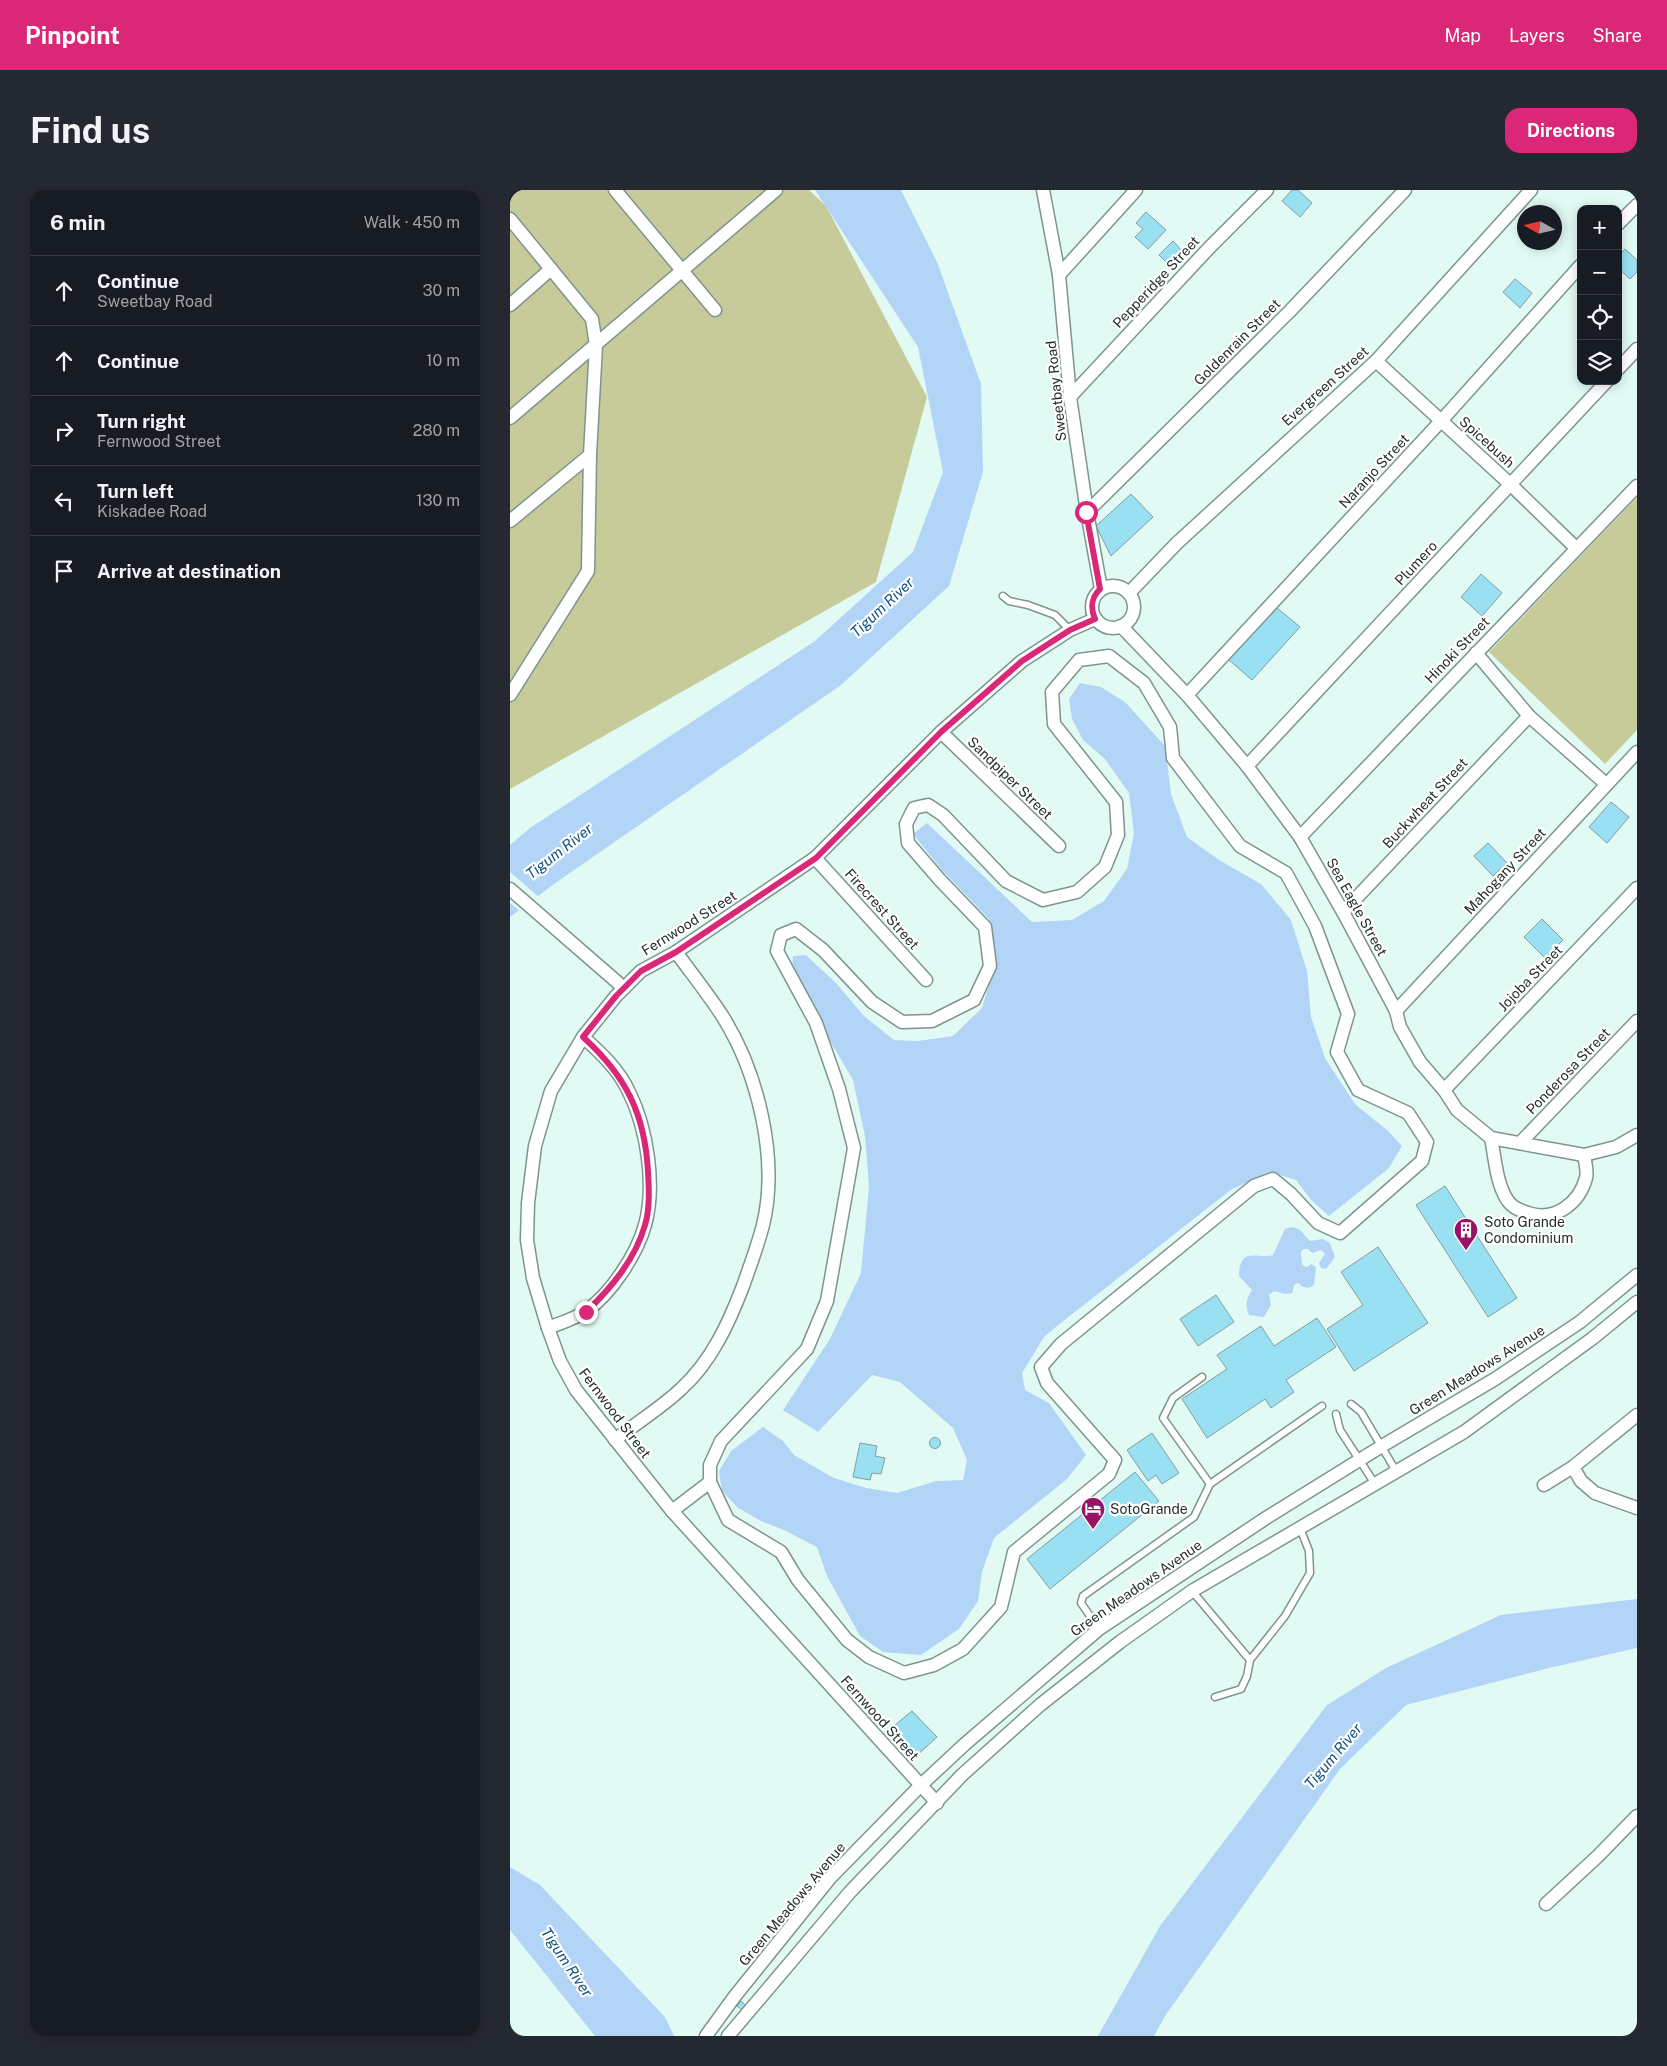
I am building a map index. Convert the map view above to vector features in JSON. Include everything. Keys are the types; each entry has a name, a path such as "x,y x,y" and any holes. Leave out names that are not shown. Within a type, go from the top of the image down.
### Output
{"street":[{"path":"615,190 715,310"},
{"path":"510,418 776,190"},
{"name":"Sweetbay Road","path":"1043,190 1059,275 1070,397 1086,512 1100,589"},
{"path":"1059,275 1136,190"},
{"name":"Pepperidge Street","path":"1070,397 1209,248 1267,190"},
{"name":"Goldenrain Street","path":"1086,512 1290,311 1405,190"},
{"name":"Evergreen Street","path":"1129,593 1177,543 1376,361 1531,190"},
{"path":"1622,220 1637,205"},
{"path":"510,219 592,319 596,345 590,455 588,571 510,695"},
{"path":"510,305 551,269"},
{"name":"Naranjo Street","path":"1187,695 1441,421 1577,269"},
{"path":"1622,365 1637,349"},
{"name":"Spicebush","path":"1376,361 1510,484 1576,548"},
{"name":"Plumero","path":"1247,766 1603,385"},
{"path":"510,521 590,455"},
{"name":"Hinoki Street","path":"1300,836 1637,486"},
{"path":"1116,585 1129,593 1134,608 1128,622 1122,626 1110,628 1104,627 1095,619 1091,606 1100,589 1116,585"},
{"name":"Fernwood Street","path":"937,1803 672,1511 576,1390 560,1361 533,1278 527,1240 528,1203 535,1146 551,1091 583,1037 624,988 641,971 676,952 816,858 941,732 1022,661 1070,630 1095,619"},
{"name":"Sea Eagle Street","path":"1122,626 1187,695 1247,766 1300,836 1344,912 1396,1011 1400,1027 1420,1062 1444,1090 1457,1110 1491,1138 1584,1155"},
{"path":"1476,653 1529,716 1606,784"},
{"path":"1109,656 1144,683 1170,727 1173,758 1240,846 1286,873 1315,926 1348,1014 1337,1052 1358,1090 1408,1113 1426,1142 1422,1161 1340,1233 1318,1223 1291,1194 1273,1179 1254,1186 1061,1344 1041,1367 1047,1383 1115,1460 1109,1474 1014,1552 1001,1608 963,1649 934,1665 904,1672 869,1657 847,1640 798,1580 781,1552 728,1520 710,1482 710,1465 721,1441 807,1349 827,1301 854,1148 838,1089 816,1023 777,950 781,935 796,929 823,950 872,1002 902,1022 932,1021 974,1000 990,966 985,927 940,880 908,842 906,824 914,808 928,805 944,815 1006,881 1043,900 1077,892 1105,867 1118,836 1116,802 1054,724 1052,692 1079,660 1109,656"},
{"name":"Buckwheat Street","path":"1344,912 1529,716"},
{"name":"Sandpiper Street","path":"941,732 1058,846"},
{"name":"Mahogany Street","path":"1396,1011 1637,752"},
{"name":"Firecrest Street","path":"816,858 926,980"},
{"name":"Jojoba Street","path":"1444,1090 1637,888"},
{"path":"510,889 624,988"},
{"path":"614,1440 682,1389 709,1354 730,1318 752,1262 763,1224 767,1199 766,1133 752,1076 723,1018 676,952"},
{"name":"Ponderosa Street","path":"1520,1143 1637,1020"},
{"path":"548,1328 586,1312 610,1288 631,1258 645,1225 648,1200 647,1148 642,1122 629,1090 614,1068 583,1037"},
{"path":"1491,1138 1501,1185 1508,1202 1520,1210 1534,1215 1546,1216 1558,1214 1578,1196 1587,1176 1584,1155 1616,1147 1637,1135"},
{"name":"Green Meadows Avenue","path":"706,2036 830,1878 921,1785 1046,1672 1099,1629 1204,1558 1382,1446 1495,1379 1580,1322 1637,1275"},
{"path":"728,2036 850,1892 962,1775 1040,1705 1120,1642 1192,1591 1464,1432 1593,1338 1637,1302"},
{"path":"1544,1486 1573,1468 1637,1415"},
{"path":"1573,1468 1581,1481 1595,1493 1637,1508"},
{"path":"672,1511 710,1482"},
{"path":"1546,1904 1598,1856 1637,1816"},
{"path":"774,1947 789,1963"}],"lane":[{"path":"1002,596 1009,601 1028,605 1055,615 1070,630"},
{"path":"1202,1377 1173,1398 1163,1418 1210,1484"},
{"path":"1351,1404 1361,1412 1396,1471"},
{"path":"1099,1629 1081,1602 1083,1596 1194,1517 1210,1484 1322,1406"},
{"path":"1336,1414 1340,1430 1375,1484"},
{"path":"1214,1697 1241,1689 1247,1676 1250,1660 1285,1616 1310,1573 1309,1551 1300,1528"},
{"path":"1192,1591 1250,1660"}],"green space":[{"path":"510,190 809,190 826,206 927,397 876,582 510,789"},
{"path":"1637,497 1637,730 1605,764 1489,652"}],"water":[{"name":"Tigum River","path":"815,190 901,190 937,262 981,384 983,472 949,586 841,685 554,884 510,917 510,845 530,828 815,641 913,552 943,472 918,347"},
{"path":"1080,683 1101,687 1125,702 1165,746 1171,794 1187,837 1219,860 1261,884 1291,920 1307,971 1311,1017 1325,1058 1355,1104 1388,1131 1402,1146 1389,1168 1329,1216 1311,1200 1296,1180 1271,1172 1232,1189 1044,1337 1022,1373 1025,1390 1049,1403 1086,1455 1067,1479 994,1538 982,1572 978,1601 959,1629 921,1655 883,1652 860,1636 827,1576 817,1547 738,1508 722,1491 719,1471 731,1451 763,1427 783,1441 794,1455 834,1478 866,1488 897,1493 936,1481 963,1480 967,1460 953,1428 900,1382 872,1375 818,1432 783,1410 830,1339 861,1273 869,1187 865,1136 853,1080 823,1029 792,969 793,956 806,955 836,983 864,1016 894,1040 918,1041 953,1036 982,1008 996,961 989,919 942,870 913,834 927,823 1032,922 1072,920 1104,901 1127,869 1134,833 1129,793 1105,759 1083,740 1072,719 1069,699"},
{"path":"1292,1227 1299,1229 1310,1241 1323,1239 1330,1243 1335,1257 1326,1269 1321,1268 1319,1263 1325,1254 1321,1250 1312,1253 1308,1249 1303,1249 1301,1252 1302,1265 1307,1267 1311,1264 1316,1267 1314,1285 1309,1288 1303,1287 1298,1283 1294,1285 1292,1293 1285,1294 1274,1291 1269,1295 1271,1305 1264,1317 1249,1315 1247,1302 1252,1290 1239,1276 1242,1260 1250,1256 1273,1255 1285,1229"},
{"name":"Tigum River","path":"1637,1599 1637,1648 1549,1668 1406,1705 1340,1769 1165,2016 1154,2036 1098,2036 1160,1926 1327,1705 1386,1668 1501,1615"},
{"name":"Tigum River","path":"510,1867 540,1885 665,2017 674,2036 595,2036 510,1930"}],"pier":[{"path":"510,872 540,898 521,912 510,903"}],"building":[{"path":"1292,190 1298,190 1312,203 1300,217 1282,201"},
{"path":"1146,212 1166,230 1148,249 1135,237 1143,229 1136,223"},
{"path":"1173,241 1185,254 1172,268 1159,255"},
{"path":"1625,249 1637,260 1637,272 1630,279 1622,272 1622,252"},
{"path":"1515,279 1532,293 1520,308 1503,292"},
{"path":"1131,494 1153,517 1111,556 1096,526"},
{"path":"1481,574 1502,593 1482,616 1461,597"},
{"path":"1276,607 1300,627 1252,680 1228,659"},
{"path":"1611,802 1629,817 1607,843 1589,827"},
{"path":"1488,843 1507,863 1493,876 1474,856"},
{"path":"1542,919 1563,940 1545,958 1524,937"},
{"name":"Soto Grande Condominium","path":"1445,1186 1517,1298 1488,1317 1416,1205"},
{"path":"1378,1247 1428,1323 1354,1371 1327,1329 1363,1305 1341,1272"},
{"path":"1216,1295 1234,1322 1198,1346 1180,1319"},
{"path":"1317,1318 1336,1347 1286,1380 1294,1392 1271,1408 1265,1399 1207,1438 1182,1399 1227,1369 1217,1355 1261,1326 1274,1346"},
{"path":"1152,1433 1179,1473 1162,1484 1156,1475 1148,1481 1127,1450"},
{"path":"935,1437 941,1443 935,1449 929,1443"},
{"path":"860,1443 877,1446 875,1456 885,1458 881,1474 872,1473 870,1480 853,1477"},
{"name":"SotoGrande","path":"1135,1472 1159,1501 1050,1589 1027,1559"},
{"path":"912,1711 937,1737 915,1757 889,1730"},
{"path":"741,2001 745,2005 742,2010 737,2006"}],"place":[{"name":"Soto Grande Condominium","path":"1466,1251"},
{"name":"SotoGrande","path":"1093,1530"}],"route":[{"path":"586,1312 610,1288 631,1258 645,1225 649,1192 647,1148 642,1122 629,1090 614,1068 583,1037 616,996 641,971 676,952 816,858 941,732 1022,661 1070,630 1095,619 1091,606 1100,589 1086,512"}]}
